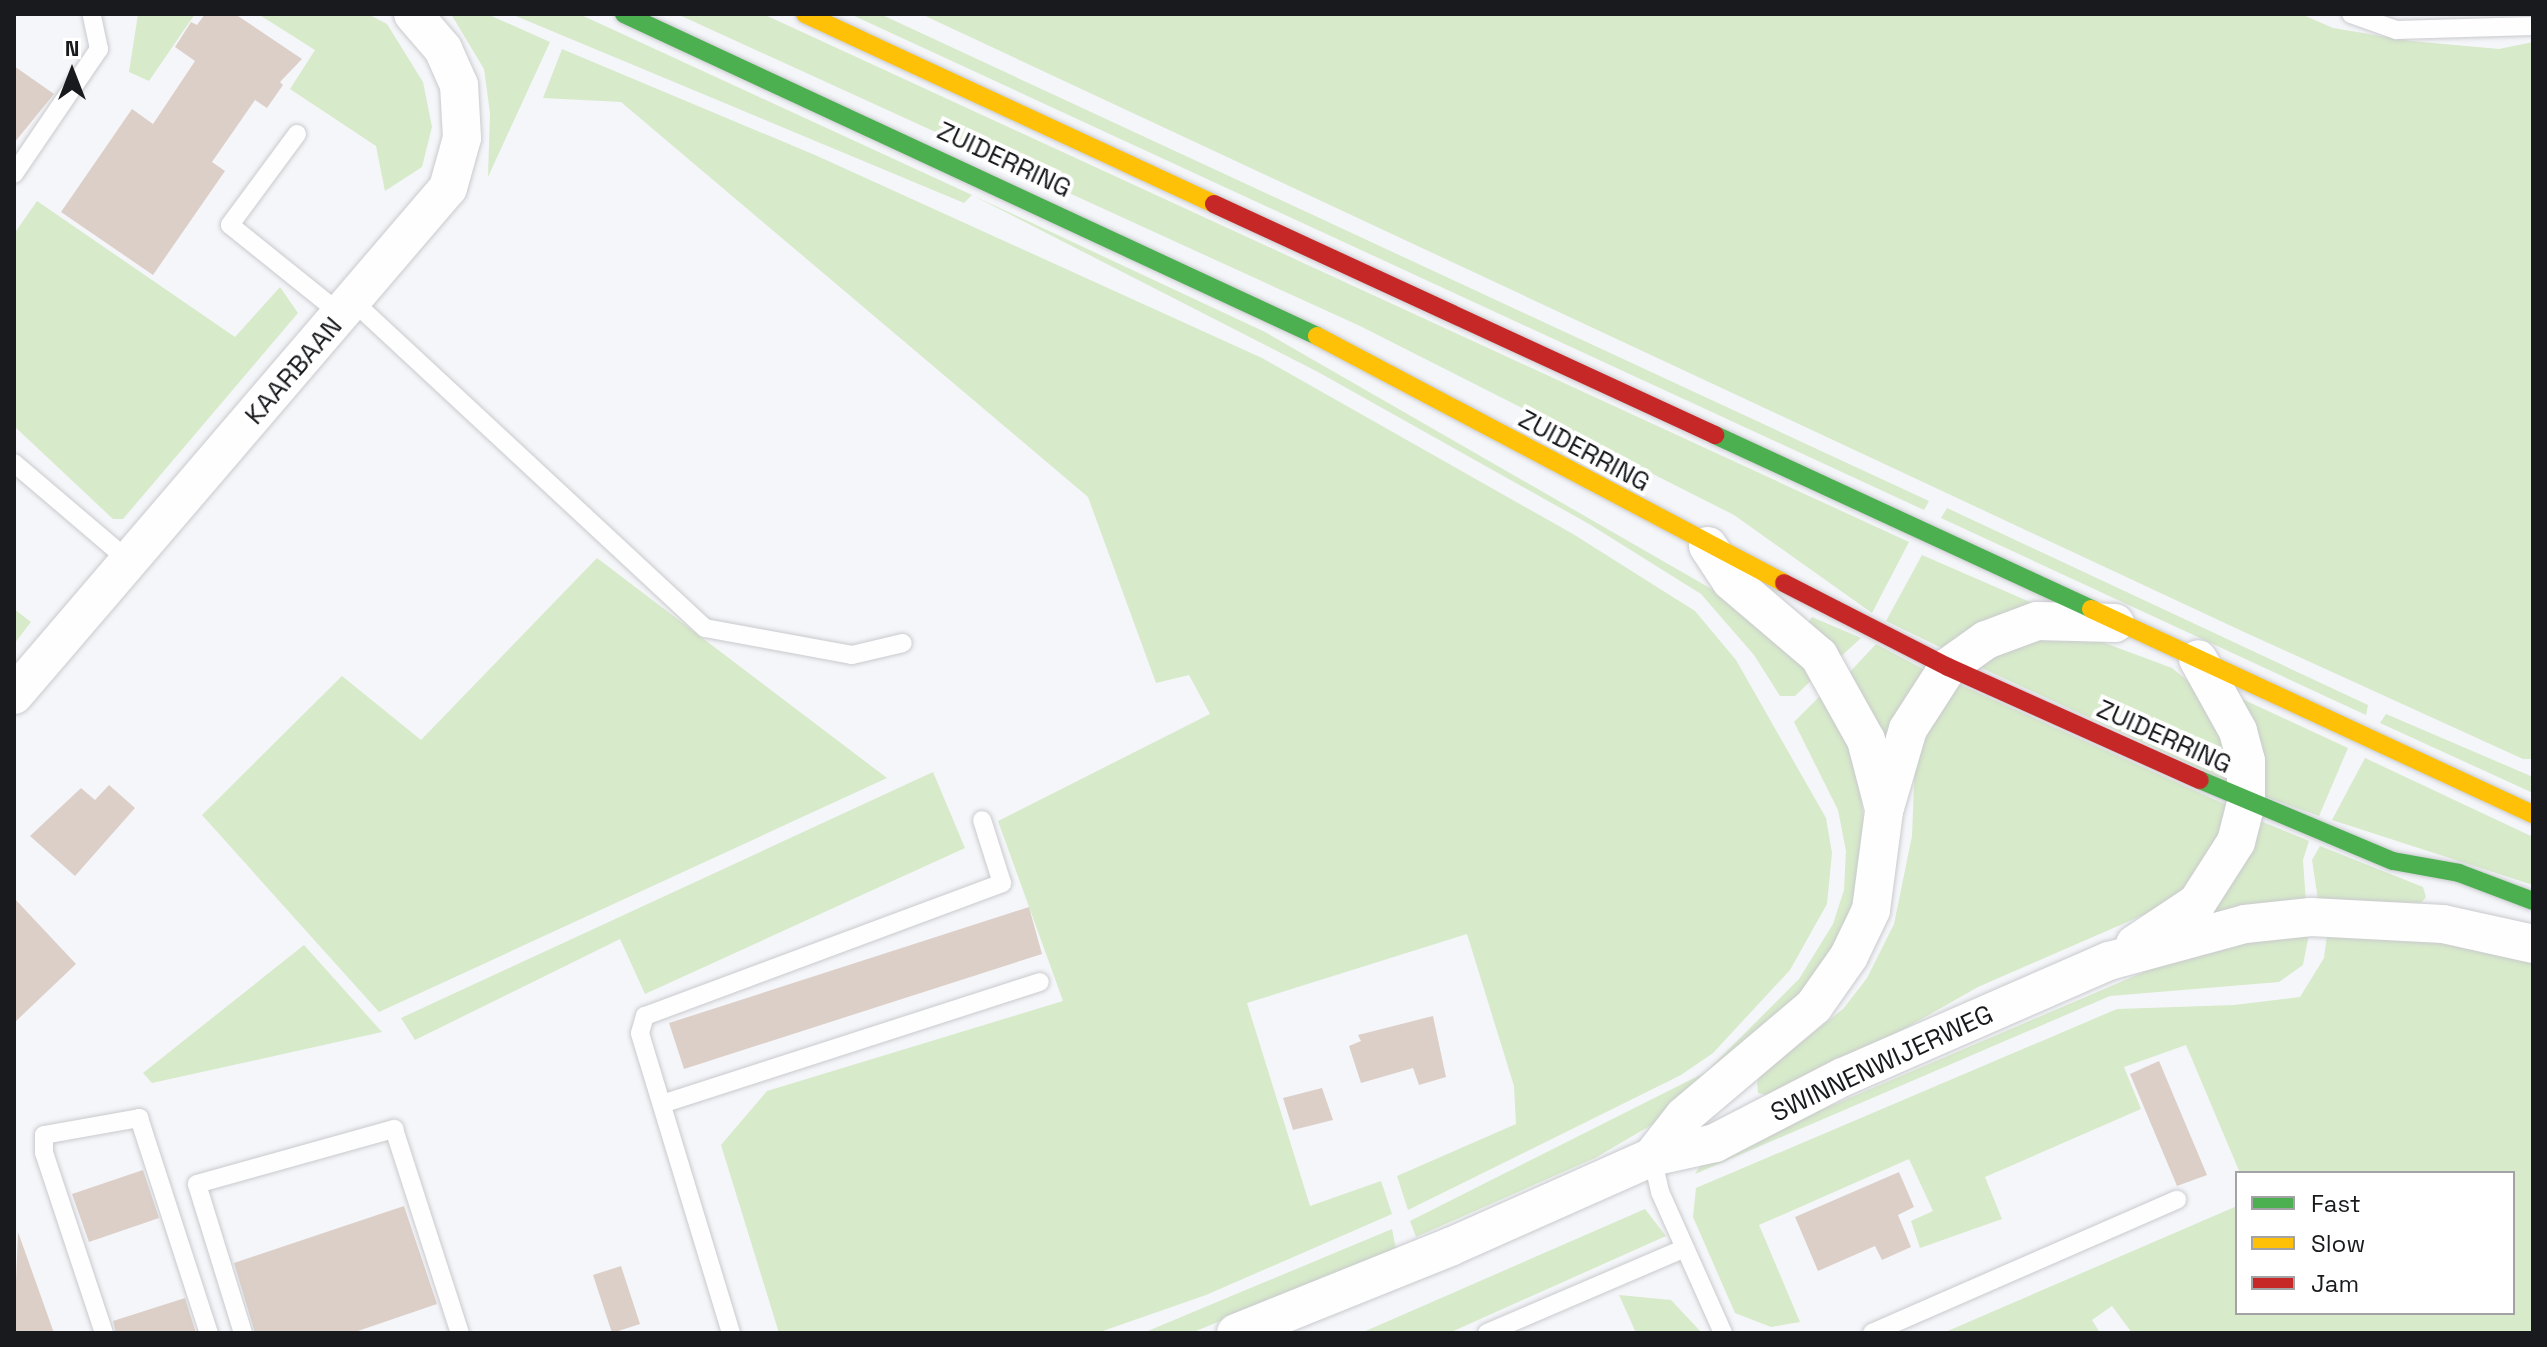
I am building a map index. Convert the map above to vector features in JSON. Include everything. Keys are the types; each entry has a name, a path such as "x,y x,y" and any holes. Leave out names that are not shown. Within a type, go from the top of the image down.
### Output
{"main road":[{"name":"ZUIDERRING","path":"624,14 1386,368 1467,419 1708,546 1948,667 2246,803 2393,861 2459,873 2533,901"},
{"name":"ZUIDERRING","path":"805,14 2533,814"}],"street":[{"name":"KAARBAAN","path":"14,695 448,188 462,138 459,85 443,49 413,14"},
{"name":"SWINNENWIJERWEG","path":"1708,546 1731,581 1819,656 1866,740 1884,811"},
{"name":"SWINNENWIJERWEG","path":"1652,1157 1684,1116 1814,1006 1849,956 1871,910 1884,811 1908,729 1948,667 1986,640 2037,621 2118,623"},
{"name":"SWINNENWIJERWEG","path":"2109,961 2197,903 2236,842 2246,803 2246,761 2238,731 2198,659"},
{"name":"SWINNENWIJERWEG","path":"1236,1333 1450,1247 1652,1157 1715,1143 1843,1077 2109,961 2245,924 2311,917 2443,924 2533,944"}],"lane":[{"path":"14,174 99,49 92,14"},
{"path":"2353,14 2396,30 2533,26"},
{"path":"297,134 230,225 348,308 705,628 852,655 903,643"},
{"path":"14,463 129,561"},
{"path":"731,1333 640,1033 645,1016 1002,883 982,820"},
{"path":"662,1104 1040,982"},
{"path":"104,1333 44,1153 44,1135 139,1118 209,1333"},
{"path":"243,1333 197,1184 394,1129 460,1333"},
{"path":"1652,1157 1660,1192 1723,1333"},
{"path":"1872,1333 2177,1200"},
{"path":"1487,1333 1685,1248"}],"green space":[{"path":"138,14 195,14 149,81 129,72"},
{"path":"258,14 368,14 387,24 423,82 432,127 422,167 385,191 376,146 290,89 315,50"},
{"path":"451,14 487,14 550,42 488,177 490,113 484,69"},
{"path":"511,14 579,14 972,195 964,203"},
{"path":"677,14 763,14 1909,542 1872,613 1734,515 1360,326"},
{"path":"850,14 880,14 1929,501 1924,510"},
{"path":"921,14 2301,14 2333,28 2411,41 2499,49 2533,42 2533,759 2523,759 2244,632"},
{"path":"562,49 815,155 1262,358 1573,534 1695,611 1736,660 1826,818 1832,853 1827,904 1790,970 1713,1053 1681,1075 1408,1210 1397,1176 1516,1124 1514,1086 1467,934 1247,1003 1310,1206 1381,1181 1392,1214 1206,1295 1097,1333 779,1333 721,1145 767,1091 1063,1001 998,821 1210,714 1189,675 1156,683 1088,497 621,102 543,98"},
{"path":"972,195 1265,332 1755,614 1819,673 1795,696 1780,696 1754,655 1701,594 1589,524 1318,372"},
{"path":"37,201 235,337 280,287 298,313 123,519 113,519 14,426 14,234"},
{"path":"1947,508 2368,705 2366,715 1941,518"},
{"path":"1922,555 2037,605 1950,652 1886,621"},
{"path":"597,558 887,778 379,1012 202,815 342,676 421,740"},
{"path":"14,609 31,622 14,644"},
{"path":"1812,617 1861,638 1836,661 1808,623"},
{"path":"2034,640 2102,642 2172,668 2209,698 2237,786 1975,665"},
{"path":"1876,644 1931,673 1887,741 1882,741 1848,674"},
{"path":"1954,682 2229,806 2215,850 2194,880 2157,909 1978,987 1807,1084 1771,1096 1758,1093 1757,1082 1763,1072 1843,1009 1867,978 1894,924 1912,836 1915,759 1924,723"},
{"path":"1826,690 1857,748 1866,848 1845,930 1780,1021 1665,1117 1595,1158 1416,1237 1410,1221 1706,1072 1799,979 1833,924 1844,890 1846,851 1838,810 1794,722"},
{"path":"2240,698 2348,748 2319,816 2255,793"},
{"path":"2386,714 2533,777 2533,793 2380,723"},
{"path":"2365,758 2533,837 2533,885 2332,820"},
{"path":"933,772 965,848 645,994 620,939 415,1040 401,1018"},
{"path":"2258,820 2309,841 2303,860 2306,903 2217,916 2211,912"},
{"path":"2320,846 2423,887 2426,897 2421,903 2318,900 2312,860"},
{"path":"2381,926 2533,955 2533,1333 2132,1333 2112,1306 2092,1320 2100,1333 1943,1333 2235,1207 2235,1315 2515,1315 2515,1171 2239,1171 2186,1045 2124,1067 2141,1109 1985,1177 2002,1219 1920,1248 1911,1221 1933,1211 1909,1159 1759,1225 1800,1322 1771,1327 1735,1313 1693,1217 1696,1188 2117,1009 2234,1005 2300,997 2324,958 2328,928"},
{"path":"2310,929 2303,965 2279,982 2110,996 1695,1174 1704,1160 2151,969 2213,945"},
{"path":"304,945 382,1032 152,1083 143,1073"},
{"path":"1645,1209 1666,1236 1449,1333 1361,1333"},
{"path":"1392,1229 1396,1249 1191,1333 1143,1333"},
{"path":"1619,1295 1671,1300 1702,1333 1636,1333"}],"building":[{"path":"205,14 235,14 302,59 280,82 283,85 267,108 255,100 212,162 225,171 153,275 61,212 132,109 153,124 195,61 175,47 191,22 197,25"},
{"path":"14,66 54,94 14,143"},
{"path":"109,785 135,808 75,876 30,836 81,788 95,800"},
{"path":"14,898 76,964 14,1023"},
{"path":"1029,907 1042,954 684,1069 669,1023"},
{"path":"1433,1016 1446,1077 1419,1085 1413,1068 1361,1083 1349,1046 1361,1041 1358,1035"},
{"path":"2159,1061 2207,1175 2177,1186 2130,1074"},
{"path":"1322,1088 1333,1120 1293,1130 1283,1098"},
{"path":"143,1170 159,1218 89,1242 72,1194"},
{"path":"1899,1172 1914,1207 1898,1215 1911,1247 1882,1260 1875,1246 1818,1271 1795,1217"},
{"path":"404,1206 437,1304 352,1333 255,1333 234,1263"},
{"path":"18,1232 54,1333 14,1333"},
{"path":"621,1266 640,1324 612,1333 593,1275"},
{"path":"185,1298 196,1333 116,1333 113,1321"}],"traffic: fast":[{"path":"624,14 1317,336"},
{"path":"1715,435 2091,609"},
{"path":"2200,780 2393,861 2459,873 2533,901"}],"traffic: slow":[{"path":"805,14 1214,204"},
{"path":"1317,336 1784,583"},
{"path":"2091,609 2533,814"}],"traffic: jam":[{"path":"1214,204 1715,435"},
{"path":"1784,583 1948,667 2200,780"}]}
